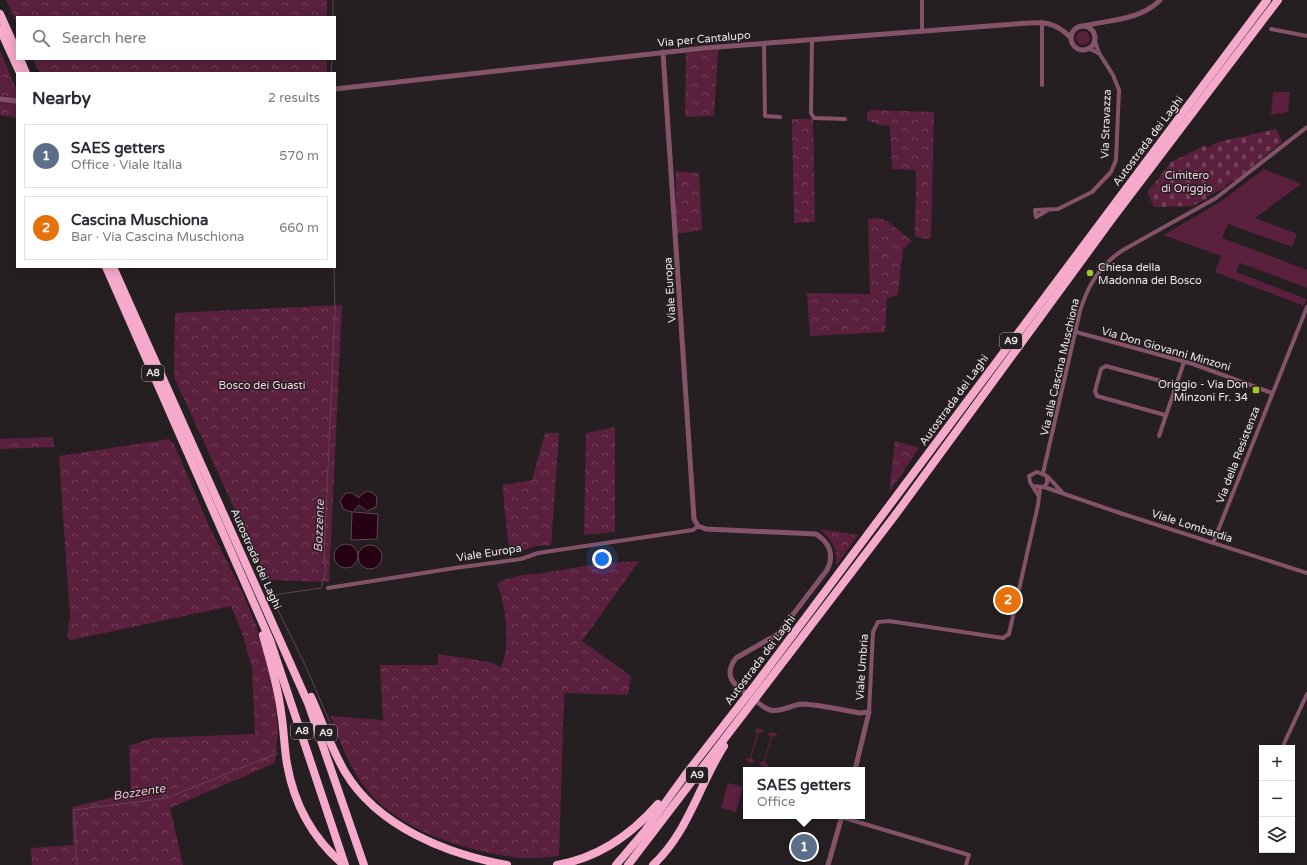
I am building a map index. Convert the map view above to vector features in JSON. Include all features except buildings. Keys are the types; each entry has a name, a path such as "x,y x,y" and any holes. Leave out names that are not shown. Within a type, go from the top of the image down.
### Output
{"highway":[{"name":"Autostrada dei Laghi","path":"761,688 1267,0"},
{"name":"Autostrada dei Laghi","path":"761,688 796,647 896,514 1112,219 1278,0"},
{"path":"0,14 16,50"},
{"path":"0,29 20,72"},
{"path":"20,60 26,72"},
{"name":"Autostrada dei Laghi","path":"106,268 253,600 282,674 345,865"},
{"name":"Autostrada dei Laghi","path":"113,268 308,703 364,865"},
{"name":"A9","path":"227,520 238,536 345,772 359,791 373,806 409,832 468,855 507,865"},
{"path":"253,600 276,681 287,762 292,785 299,806 314,833 345,865"},
{"name":"A9","path":"628,865 761,688"},
{"name":"Autostrada dei Laghi","path":"686,774 742,713"},
{"name":"A9","path":"653,865 666,851 683,827 712,766 742,713"},
{"name":"A9","path":"557,865 579,860 602,851 632,832 648,816 675,783 686,774"},
{"name":"A9","path":"616,865 644,832 686,774"}],"street":[{"path":"922,0 922,32"},
{"path":"1064,32 1083,26 1136,15 1148,10 1160,0"},
{"path":"1042,22 1042,85"},
{"name":"Via per Cantalupo","path":"336,89 663,52 1042,22 1051,24 1071,38"},
{"path":"1088,48 1094,37 1098,23"},
{"path":"1083,26 1090,29 1094,37"},
{"path":"1271,29 1307,36"},
{"path":"1074,30 1071,38 1076,47 1082,50 1088,48 1099,53"},
{"name":"Via Stravazza","path":"1048,210 1058,209 1092,192 1111,172 1116,160 1118,90 1113,75 1099,53 1094,37"},
{"path":"812,40 812,113 814,118 845,119"},
{"path":"764,43 765,116 780,117"},
{"name":"Viale Europa","path":"663,52 694,519 698,526 706,528 810,532 825,540 828,545 831,558 827,570 778,634 736,658 732,663 730,674 732,680 738,688 769,710 780,710 804,704 860,713 869,712"},
{"path":"1,99 16,101"},
{"name":"Via alla Cascina Muschiona","path":"1046,475 1076,332 1088,289 1099,272 1111,259 1123,250 1216,198 1307,127"},
{"name":"Via della Resistenza","path":"1213,543 1272,393 1307,310"},
{"name":"Via Don Giovanni Minzoni","path":"1076,332 1184,362 1272,393"},
{"path":"1159,436 1184,362"},
{"path":"1165,415 1097,396 1094,391 1101,369 1106,366 1176,385"},
{"path":"1038,495 1029,480 1031,474 1037,472 1046,475 1059,490 1071,497"},
{"path":"1038,495 1046,475"},
{"path":"1033,486 1042,487"},
{"name":"Viale Lombardia","path":"1042,487 1307,573"},
{"name":"Viale Umbria","path":"856,767 869,712 874,632 878,622 889,621 998,637 1006,636 1010,630 1038,505 1038,495"},
{"name":"Viale Europa","path":"328,588 521,559 538,553 693,530 698,526"},
{"path":"1283,745 1307,694"},
{"path":"828,865 841,819"},
{"path":"849,819 969,855 966,865"}],"green space":[{"path":"6,0 327,0 327,16 16,16 16,21"},
{"path":"1080,31 1086,31 1090,35 1090,41 1086,45 1080,45 1076,41 1076,35"},
{"path":"718,50 714,116 685,117 686,53"},
{"path":"0,51 16,88 16,118 0,115"},
{"path":"34,60 327,60 327,72 40,72"},
{"path":"1273,92 1290,92 1288,112 1271,115"},
{"path":"871,110 934,112 931,238 925,239 915,236 916,170 892,169 890,126 879,125 867,120 867,114"},
{"path":"792,119 813,119 815,222 794,223"},
{"name":"Cimitero di Origgio","path":"1276,129 1282,142 1237,179 1225,185 1226,187 1206,197 1207,199 1192,206 1154,207 1147,193 1171,162 1206,145 1207,148 1218,142"},
{"path":"1264,169 1301,184 1255,218 1297,234 1292,247 1228,224 1222,238 1307,270 1307,288 1240,263 1236,272 1306,299 1304,306 1215,272 1221,256 1164,235 1223,200"},
{"path":"676,171 699,173 702,230 676,234"},
{"path":"879,218 887,221 912,241 903,249 898,295 887,298 885,332 810,336 807,293 870,294 868,219"},
{"name":"Bosco dei Guasti","path":"342,305 329,582 267,580 174,377 175,313"},
{"path":"615,427 615,532 584,535 586,433"},
{"path":"545,433 559,433 551,545 536,546 510,555 503,485 532,480"},
{"path":"53,437 54,447 0,449 0,439"},
{"path":"169,439 174,444 209,526 241,589 256,625 273,677 278,729 275,763 170,808 183,865 32,865 31,848 73,845 72,807 131,793 129,746 152,738 255,734 252,668 242,633 231,606 71,640 67,637 70,616 59,456"},
{"path":"895,441 919,448 889,493"},
{"path":"820,529 858,535 836,566 834,545"},
{"path":"639,561 582,641 631,676 628,695 564,693 559,856 520,858 498,855 454,844 411,825 392,813 375,799 361,782 352,766 330,716 383,720 380,665 438,665 438,654 489,662 501,667 504,659 507,637 503,603 497,584 506,579 523,575 597,564"},
{"path":"757,728 762,729 763,732 759,733 751,758 755,761 752,763 748,762 746,759 750,758 757,733 754,730"},
{"path":"771,732 776,733 777,736 772,737 765,762 769,765 766,767 761,766 759,762 764,761 771,737 767,734"},
{"path":"728,783 743,787 736,812 721,808"}],"shaded area":[{"path":"367,491 373,493 377,497 376,507 367,511 359,505 353,512 378,514 377,539 351,540 352,512 343,509 340,500 346,493 352,493 359,498"},
{"path":"346,544 354,548 358,556 354,564 346,568 338,564 334,556 338,548"},
{"path":"370,545 378,549 382,557 378,565 370,569 362,565 358,557 362,549"}],"waterway":[{"name":"Bozzente","path":"333,0 333,16"},
{"name":"Bozzente","path":"331,72 332,60"},
{"name":"Bozzente","path":"332,732 333,730 307,669 272,598 280,594 321,588 326,570 324,556 335,311 334,268"},
{"name":"Bozzente","path":"77,865 74,810 167,798 278,753"}],"place":[{"name":"Chiesa della Madonna del Bosco","path":"1090,273"},
{"name":"Origgio - Via Don Minzoni Fr. 34","path":"1256,390"},
{"name":"Cascina Muschiona","path":"1008,600"},
{"name":"SAES getters","path":"804,847"}]}
